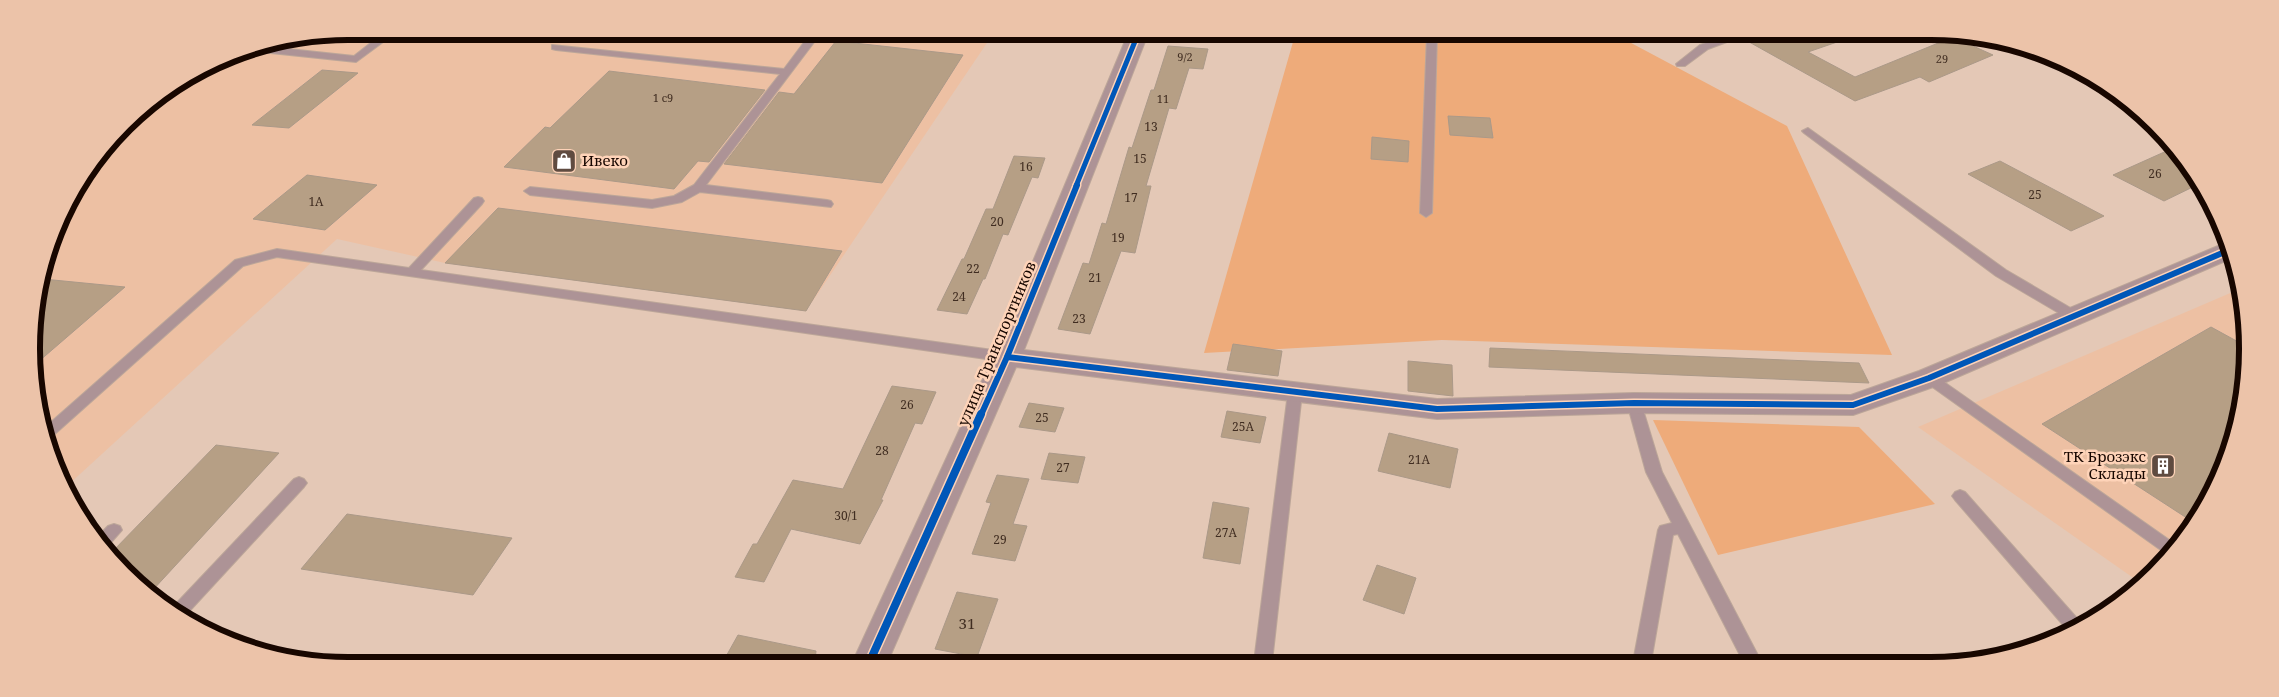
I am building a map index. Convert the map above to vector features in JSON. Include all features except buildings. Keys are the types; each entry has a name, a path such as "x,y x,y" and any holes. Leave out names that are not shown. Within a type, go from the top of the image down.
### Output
{"street":[{"name":"улица Транспортников","path":"872,657 1007,357 1136,40"},
{"path":"1007,357 1437,409 1634,403 1853,405 1929,378 2224,255"}],"lane":[{"path":"272,50 356,59 381,40"},
{"path":"530,192 652,204 678,199 698,188 811,40"},
{"path":"1426,213 1432,40"},
{"path":"1680,64 1704,47 1726,40"},
{"path":"556,47 787,72"},
{"path":"1808,131 2001,273 2074,316"},
{"path":"698,188 827,204"},
{"path":"413,271 478,201"},
{"path":"51,429 239,263 276,253 1007,357"},
{"path":"1929,378 2167,546"},
{"path":"1264,657 1295,393"},
{"path":"1634,403 1654,472 1750,657"},
{"path":"182,608 299,483"},
{"path":"1960,496 2072,623"},
{"path":"1643,657 1666,530 1683,527"},
{"path":"106,538 114,530"}],"shaded area":[{"path":"348,40 989,40 806,311 445,263 337,239 71,483 56,448 46,409 40,348 46,288 63,230 92,177 130,130 177,92 230,63 288,46"},
{"path":"1294,40 1626,40 1787,126 1892,355 1442,340 1204,353"},
{"path":"2234,292 2238,328 2238,369 2233,409 2223,448 2198,503 2187,520 2149,567 2135,579 1918,427"},
{"path":"1653,420 1859,427 1935,504 1718,555"}],"cycle path":[{"path":"872,657 1007,357 1136,40"},
{"path":"1007,357 1437,409 1634,403 1853,405 1929,378 2224,252"}],"place":[{"name":"Ивеко","path":"564,161"},
{"name":"ТК Брозэкс Склады","path":"2163,466"}]}
